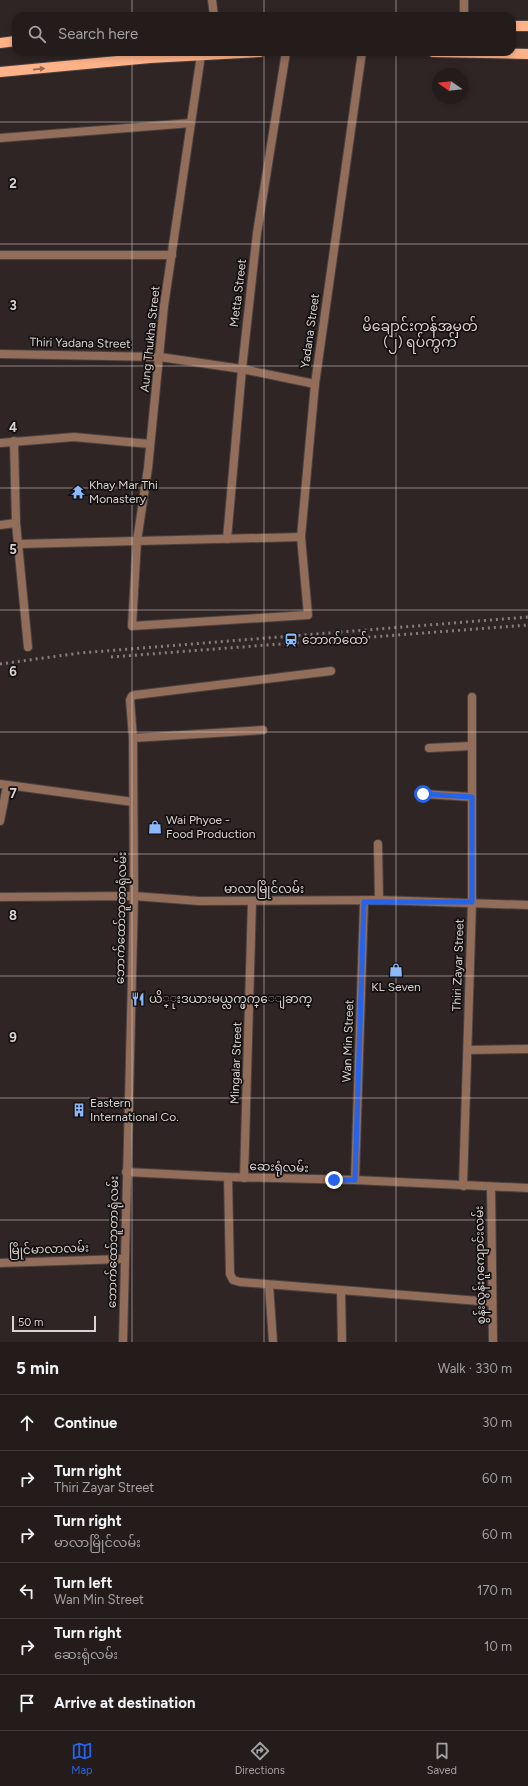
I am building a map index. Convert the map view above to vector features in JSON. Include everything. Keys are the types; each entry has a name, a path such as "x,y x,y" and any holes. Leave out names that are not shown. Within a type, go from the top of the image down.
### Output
{"main road":[{"path":"516,26 528,26"},
{"path":"0,43 12,42"},
{"path":"516,54 528,54"},
{"path":"0,72 141,56"}],"street":[{"path":"212,0 214,12"},
{"path":"464,0 464,12"},
{"name":"Aung Thukha Street","path":"132,626 137,541 160,357 164,306 201,56"},
{"name":"Metta Street","path":"227,539 242,369 257,233 285,56"},
{"name":"Yadana Street","path":"132,626 308,615 301,537 314,384 361,56"},
{"path":"0,138 191,123"},
{"path":"0,255 172,256"},
{"name":"Thiri Yadana Street","path":"0,354 160,357 242,369 314,384"},
{"path":"0,443 74,437 150,444"},
{"path":"14,441 16,523 28,647"},
{"path":"0,525 16,523"},
{"path":"18,544 301,537"},
{"name":"ဘောက်ထော်ဘူတာရုံလမ်း","path":"122,1342 123,1259 134,896 133,738 130,700 132,696 135,695 331,671"},
{"name":"Thiri Zayar Street","path":"463,1186 472,902 472,697"},
{"path":"133,738 263,730"},
{"path":"429,748 471,746"},
{"path":"0,821 4,785 133,802"},
{"path":"423,794 472,797"},
{"path":"378,844 379,900"},
{"name":"မာလာမြိုင်လမ်း","path":"0,897 134,896 199,901 364,902 379,900 528,905"},
{"name":"Mingalar Street","path":"244,1178 252,902"},
{"name":"Wan Min Street","path":"355,1180 364,902"},
{"path":"468,1050 528,1049"},
{"name":"ဆေးရုံလမ်း","path":"126,1172 244,1178 355,1180 528,1188"},
{"path":"228,1177 230,1274 233,1280 240,1282 492,1302"},
{"name":"စွန်းလွန်းဂူကျောင်းလမ်း","path":"491,1187 493,1342"},
{"name":"မြိုင်မာလာလမ်း","path":"0,1263 123,1259"},
{"path":"269,1284 273,1342"},
{"path":"341,1290 342,1342"}],"railway":[{"path":"0,664 80,653 528,617"},
{"path":"111,657 528,625"}],"place":[{"name":"Khay Mar Thi Monastery","path":"78,492"},
{"name":"ဘောက်ထော်","path":"291,640"},
{"name":"Wai Phyoe - Food Production","path":"155,827"},
{"name":"KL Seven","path":"396,970"},
{"name":"ယိ္ုးဒယားမယ္လက္ဖက္ေျခာက္","path":"138,999"},
{"name":"Eastern International Co.","path":"79,1110"}],"district":[{"name":"မိချောင်းကန်အမှတ် (၂) ရပ်ကွက်","path":"420,334"}],"route":[{"path":"334,1180 355,1180 364,902 379,900 472,902 472,797 423,794"}]}
